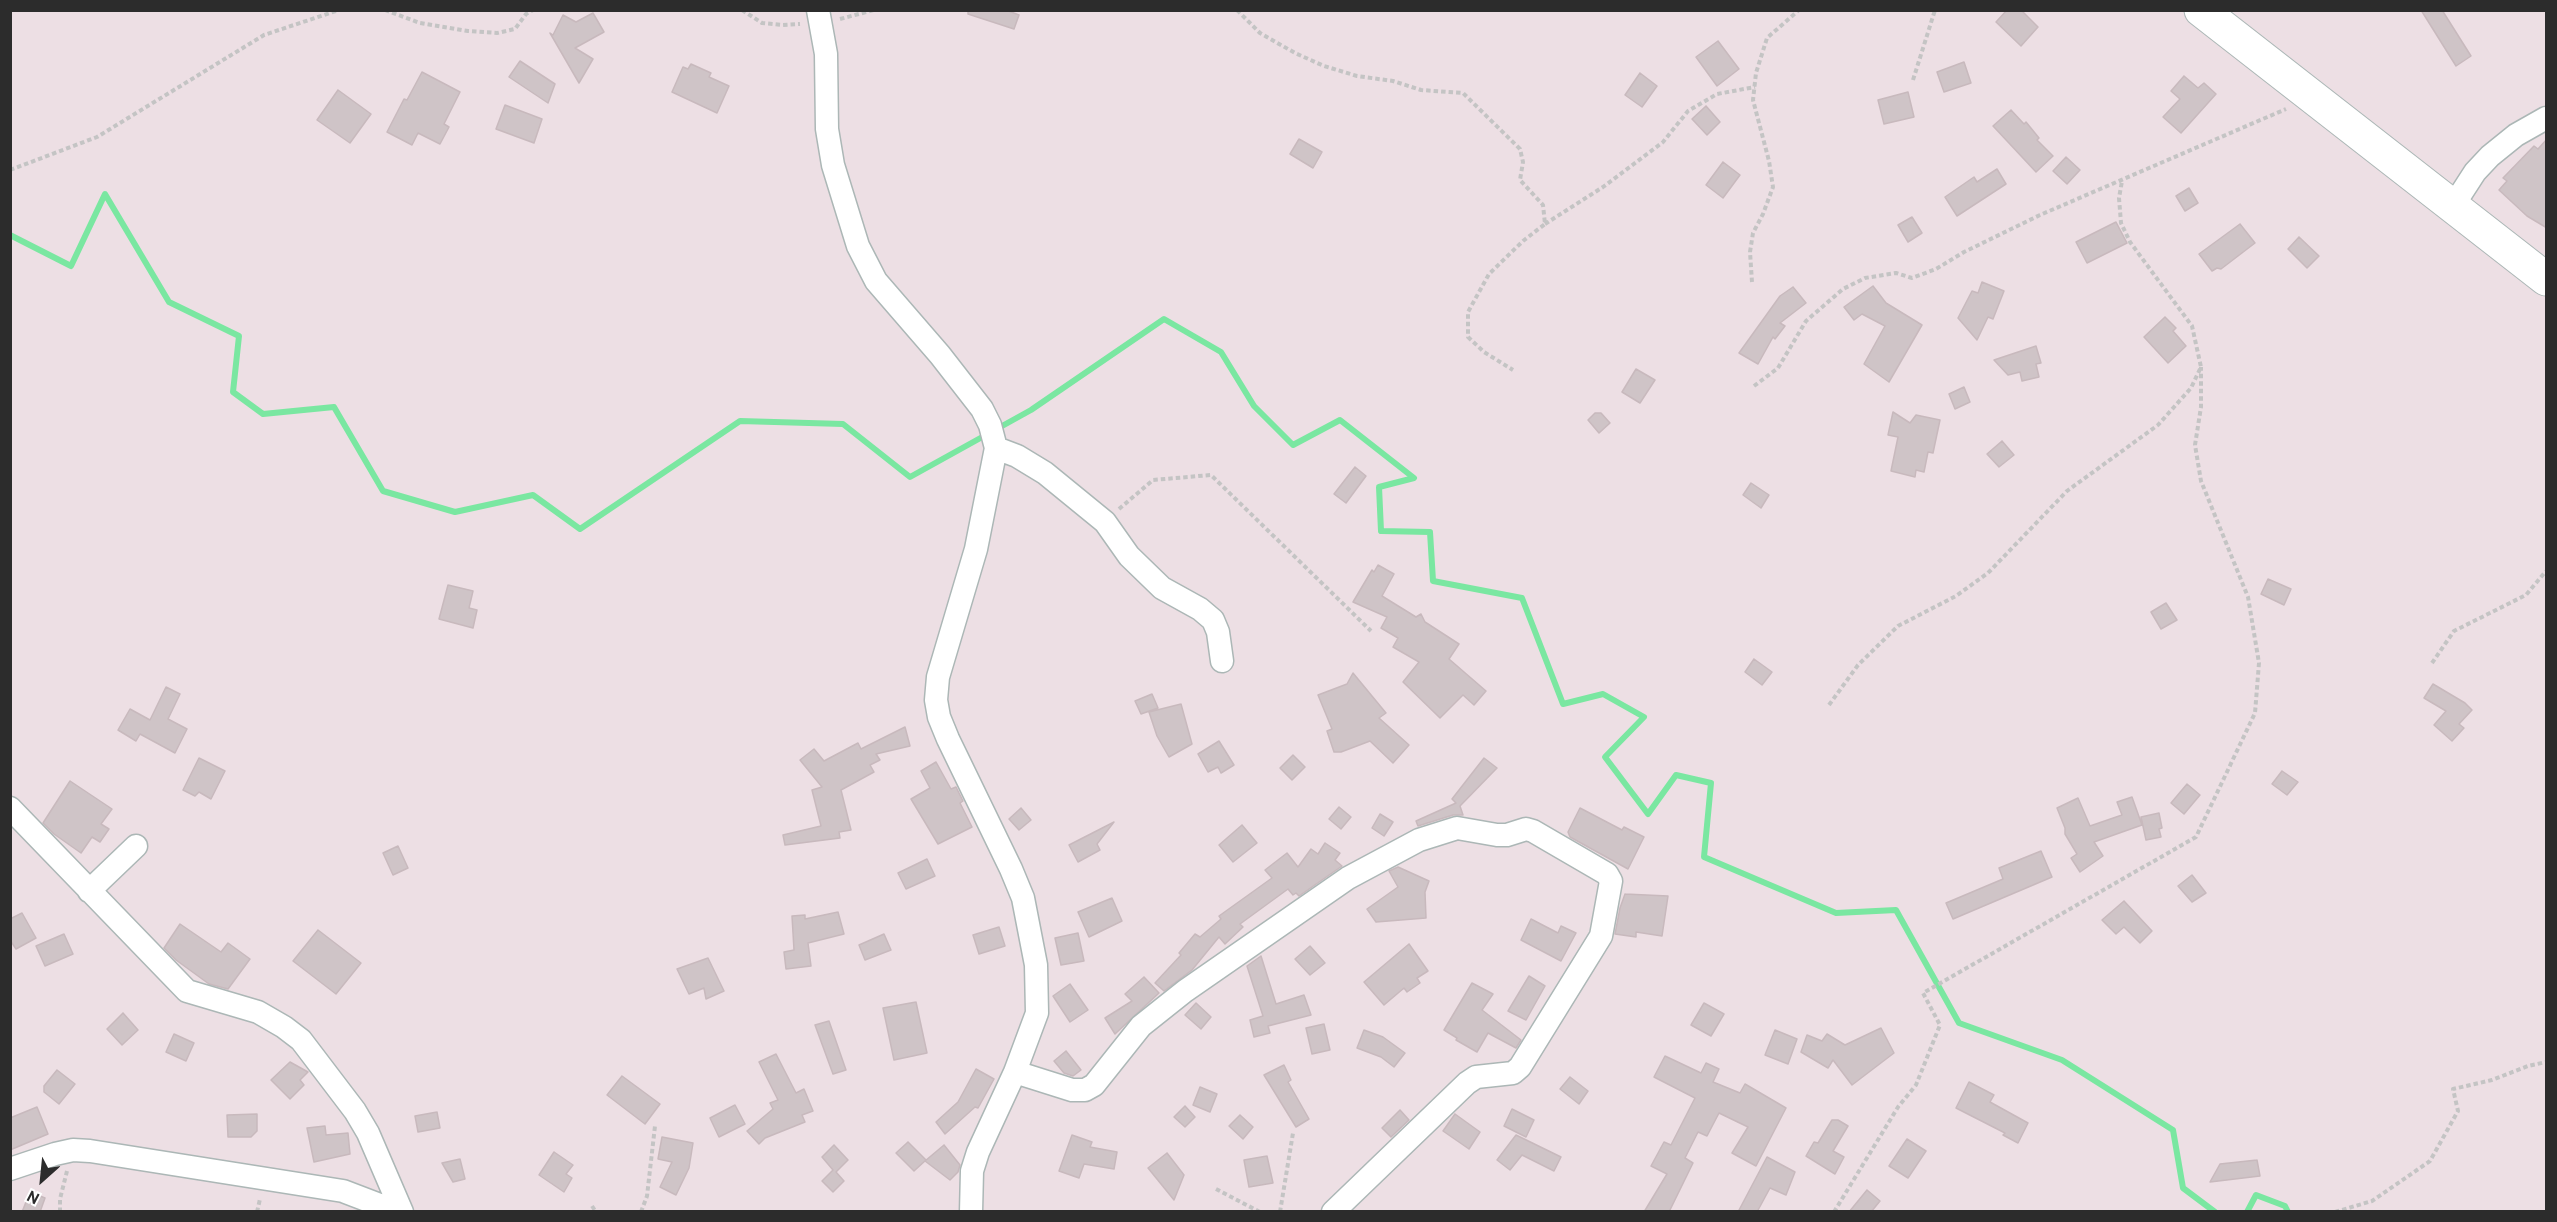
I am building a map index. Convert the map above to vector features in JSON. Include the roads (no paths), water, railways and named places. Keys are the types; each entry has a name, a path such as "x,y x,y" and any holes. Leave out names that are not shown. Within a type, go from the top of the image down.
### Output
{"main road":[{"path":"2202,10 2547,279"}],"street":[{"path":"818,10 826,54 828,138 833,165 858,246 876,281 940,355 982,409 990,425 996,448 976,549 938,677 936,700 939,717 948,739 1023,898 1036,965 1037,1013 1015,1072 978,1152 972,1171 971,1212"},
{"path":"2453,206 2475,172 2490,156 2516,135 2547,118"},
{"path":"996,448 1038,468 1106,522 1129,556 1162,588 1200,609 1213,620 1218,632 1222,661"},
{"path":"10,808 187,991 258,1012 301,1040 355,1111 368,1133 402,1212"},
{"path":"1015,1072 1072,1090 1085,1090 1094,1085 1141,1026 1185,991 1348,878 1419,840 1456,828 1497,835 1506,835 1526,829 1607,874 1611,881 1601,936 1520,1067 1513,1073 1476,1077 1467,1083 1333,1212"},
{"path":"89,891 136,846"},
{"path":"10,1169 73,1150 343,1191 398,1212"}],"waterway":[{"path":"10,235 71,266 105,194 169,302 239,336 233,392 263,414 334,407 383,491 455,512 533,495 580,529 740,421 843,424 910,477 1031,410 1164,319 1221,352 1254,406 1293,445 1340,420 1414,478 1379,487 1381,531 1430,532 1433,581 1522,598 1563,704 1603,694 1644,717 1605,757 1648,814 1676,775 1711,783 1704,857 1836,913 1896,910 1959,1023 2062,1060 2173,1130 2183,1188 2215,1212"},
{"path":"2247,1212 2256,1195 2285,1206 2288,1212"}]}
